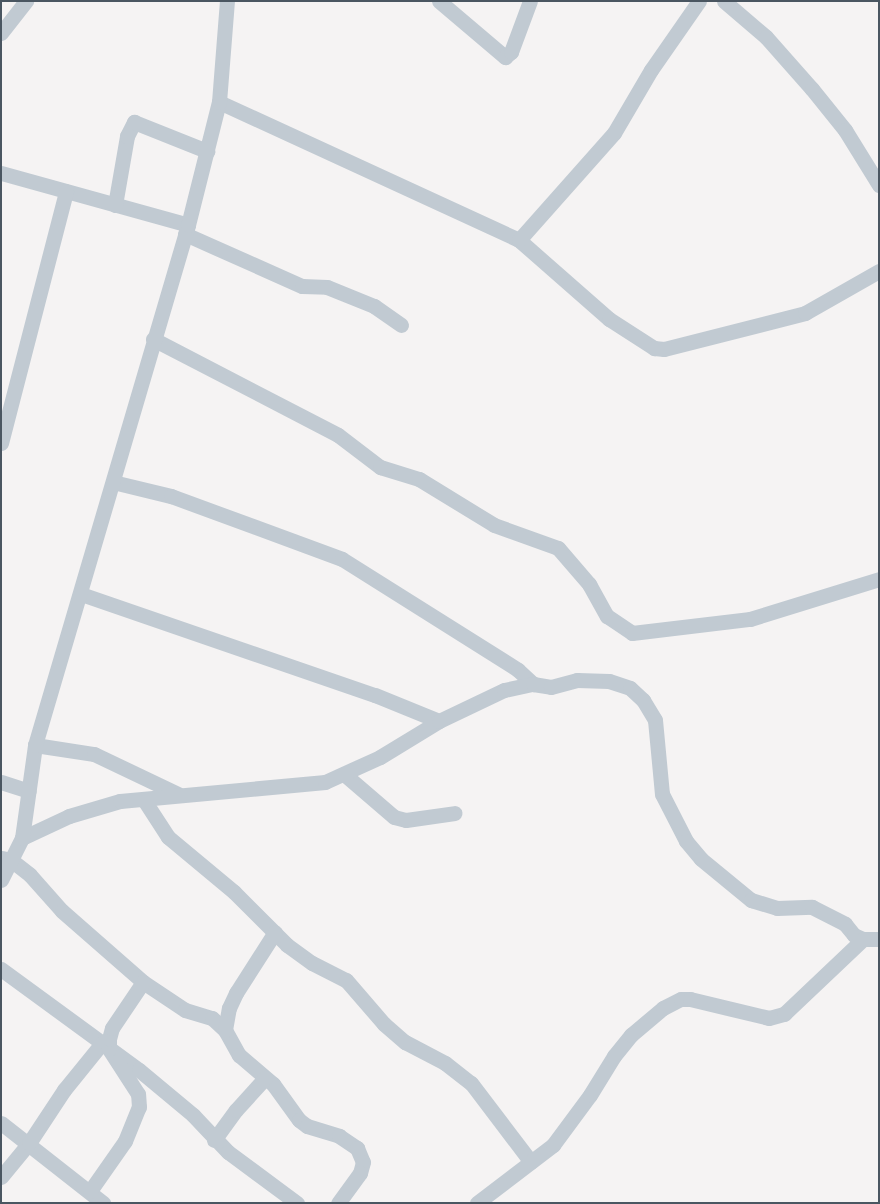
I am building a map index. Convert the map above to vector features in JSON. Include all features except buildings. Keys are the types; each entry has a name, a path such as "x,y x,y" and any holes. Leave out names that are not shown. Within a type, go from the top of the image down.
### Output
{"street":[{"path":"1,33 26,1"},
{"path":"1,880 6,859 22,838 35,745 81,594 207,151 219,102 227,1"},
{"path":"439,1 505,57 511,52 530,1"},
{"path":"519,240 614,133 652,70 699,1"},
{"path":"724,1 766,37 812,89 846,130 879,185"},
{"path":"219,102 519,240 609,319 654,348 664,349 805,313 879,271"},
{"path":"115,205 127,136 134,122 207,151"},
{"path":"1,173 115,205 186,230 302,286 327,287 374,306 401,325"},
{"path":"1,443 66,191"},
{"path":"153,339 338,435 380,467 419,479 494,524 558,548 589,584 607,616 632,633 750,619 879,579"},
{"path":"113,482 171,496 342,559 518,670 534,684"},
{"path":"81,594 375,695 439,721"},
{"path":"324,782 344,774 439,721 504,690 534,684 551,687 590,680 609,681 630,688 643,700 655,720 662,794 693,850 751,900 777,908 812,907 844,924 854,935 871,939"},
{"path":"35,745 94,754 138,773 179,794"},
{"path":"138,773 142,800 168,837 234,892 303,958 346,980 384,1024 405,1042 445,1063 472,1083 531,1162"},
{"path":"344,774 394,818 406,820 455,814"},
{"path":"1,782 29,790"},
{"path":"22,838 94,807 179,794 324,782 360,788"},
{"path":"6,859 95,942 143,982 185,1010 212,1018 225,1030 235,1051 282,1095 299,1120 347,1140 360,1153 363,1162 360,1173 338,1203"},
{"path":"225,1030 229,1008 275,932"},
{"path":"477,1203 493,1198 552,1145 632,1035 663,1008 681,999 690,999 769,1018 784,1014 871,939"},
{"path":"1,969 106,1046 193,1115 214,1140 297,1203"},
{"path":"1,1177 30,1143 64,1090 106,1046 112,1028 143,982"},
{"path":"212,1018 229,1008"},
{"path":"90,1191 125,1142 139,1107 134,1087 106,1046"},
{"path":"214,1140 236,1110 266,1078"},
{"path":"1,1124 30,1143 104,1203"}]}
